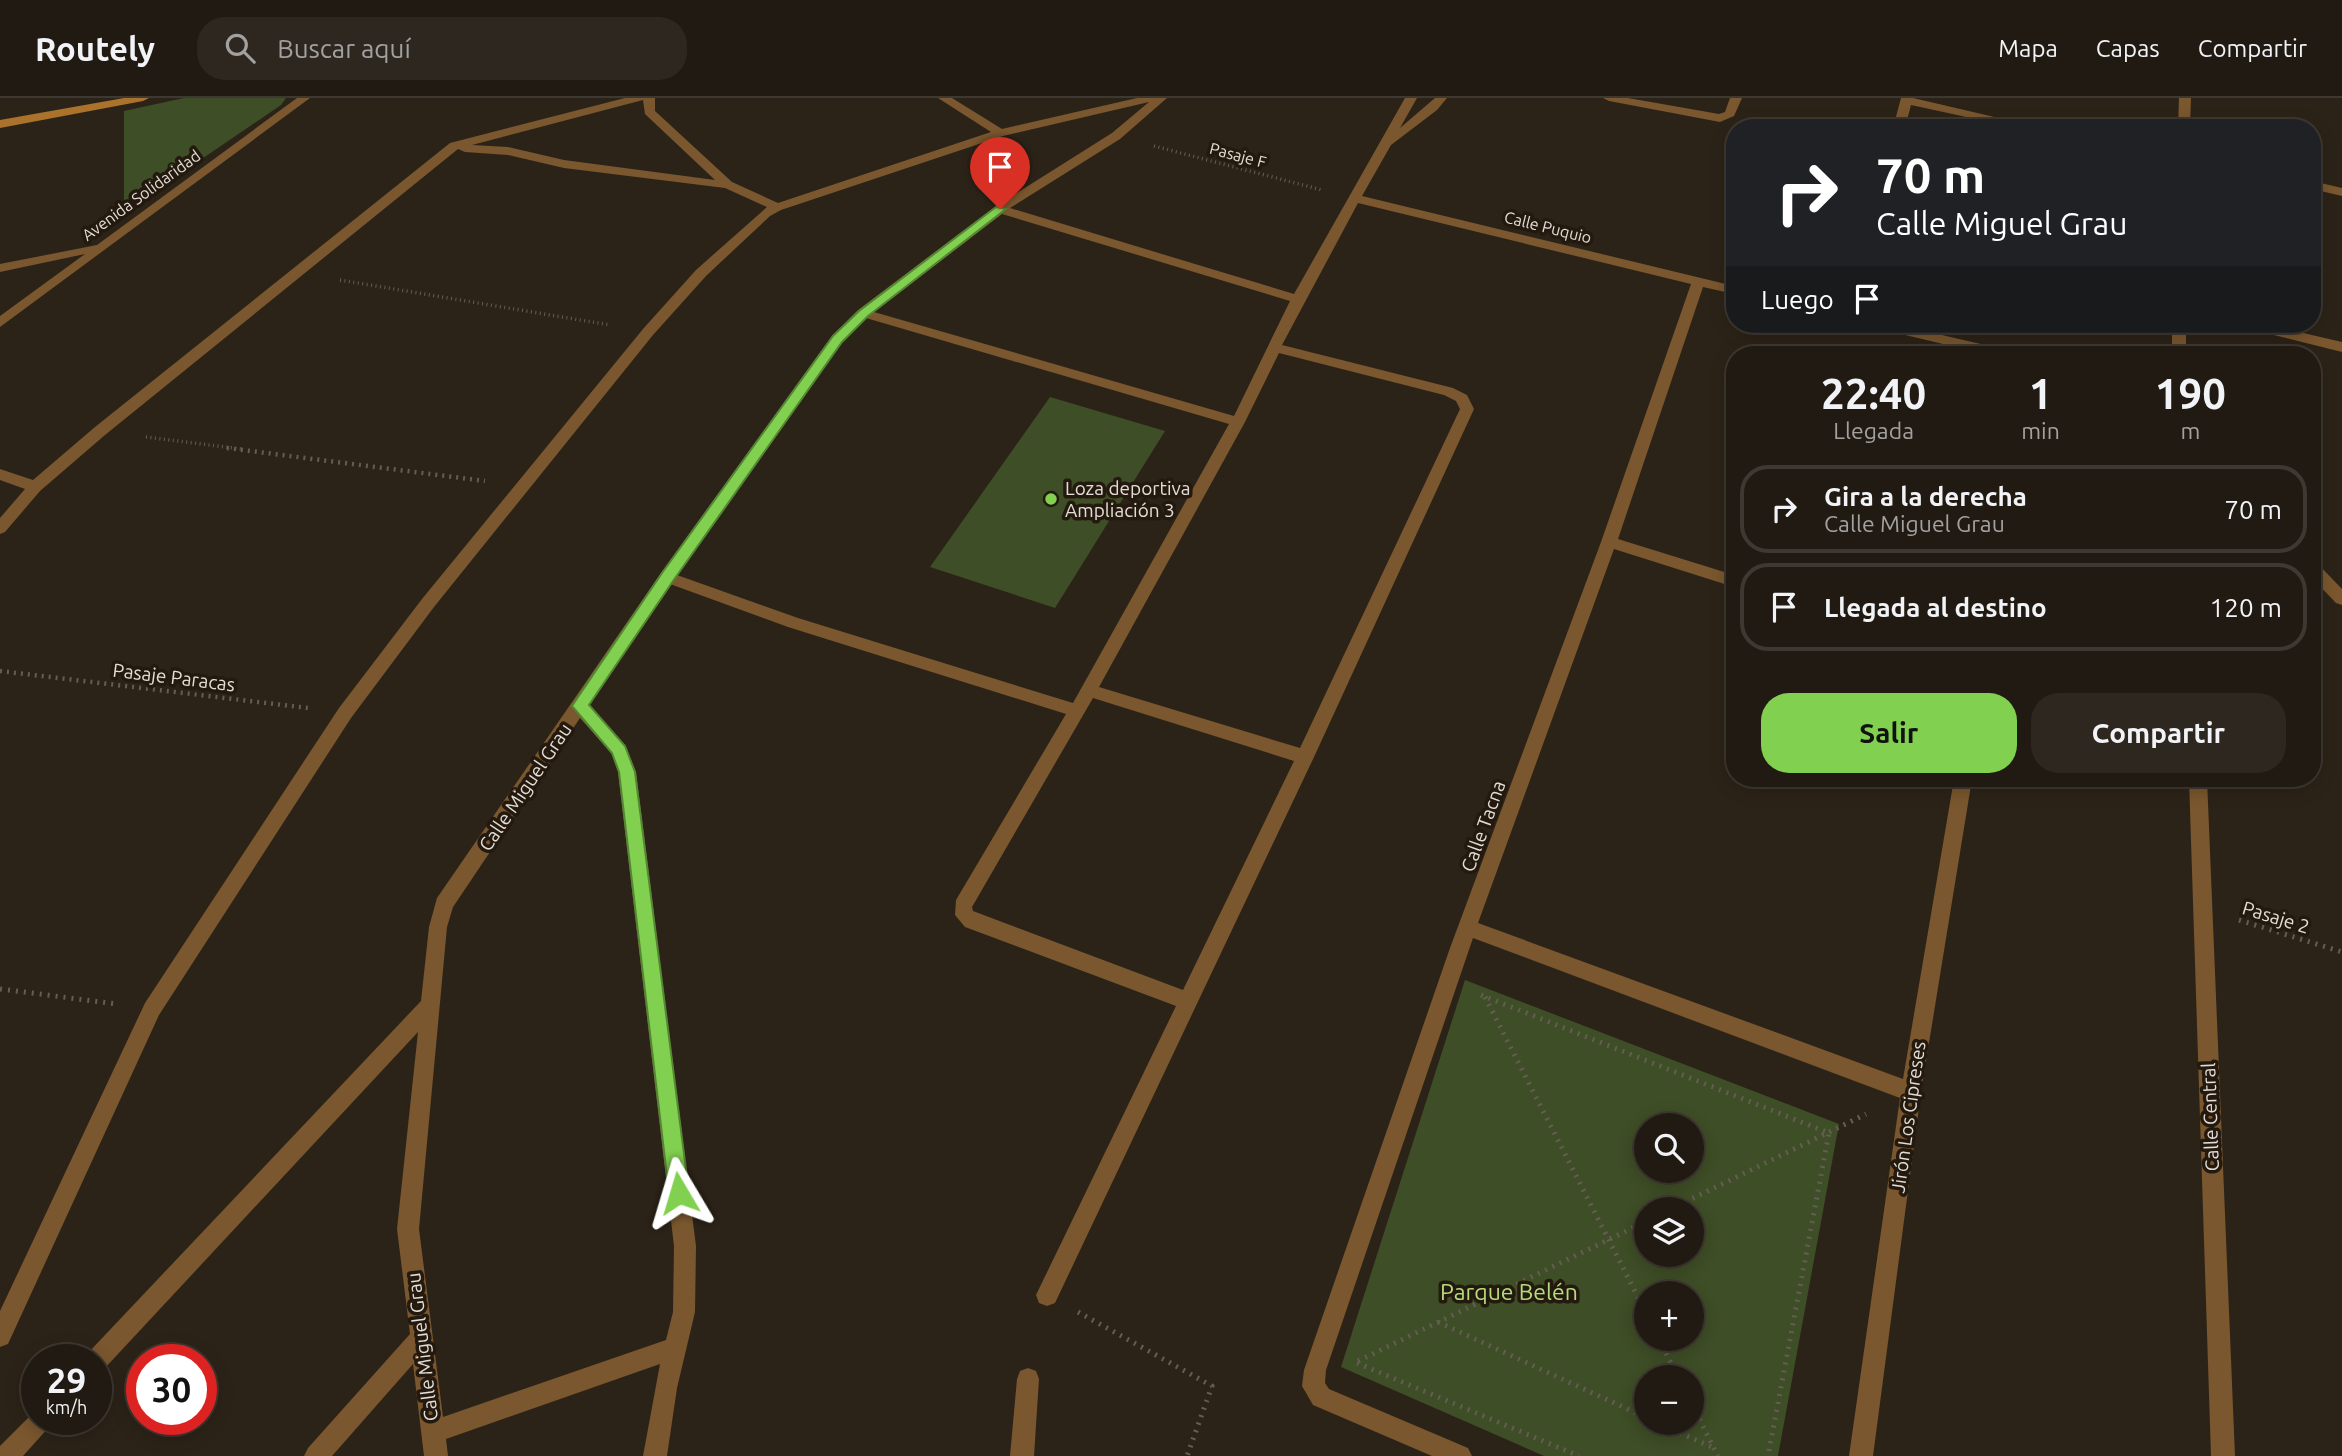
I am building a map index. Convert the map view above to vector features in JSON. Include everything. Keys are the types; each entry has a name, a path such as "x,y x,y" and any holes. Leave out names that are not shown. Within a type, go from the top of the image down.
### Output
{"street":[{"path":"0,124 143,98"},
{"name":"Avenida Solidaridad","path":"0,323 100,246 304,98"},
{"path":"0,528 35,487 100,431 454,146 639,98"},
{"path":"649,98 649,112 728,185"},
{"path":"944,98 1000,132"},
{"path":"0,1336 152,1009 345,713 521,486 648,332 701,273 766,213 777,207 1000,132 1152,98"},
{"name":"Calle Miguel Grau","path":"436,1456 408,1228 438,927 444,904 667,577 837,339 863,313 1000,209 1116,136 1161,98"},
{"path":"1187,1000 972,921 964,915 963,906 1077,711 1238,422 1298,299 1411,98"},
{"path":"1383,146 1433,108 1441,98"},
{"path":"1609,98 1720,118 1730,114 1736,98"},
{"path":"2184,119 2185,98"},
{"path":"1901,119 1907,99 1995,119"},
{"path":"454,146 508,151 564,164 728,185 777,207"},
{"path":"2321,187 2342,192"},
{"name":"Calle Puquio","path":"1353,198 1726,288"},
{"path":"1000,209 1298,299"},
{"path":"0,268 100,246"},
{"name":"Calle Tacna","path":"1313,1386 1315,1370 1460,948 1609,542 1698,282"},
{"path":"863,313 1238,422"},
{"path":"1914,333 1969,346"},
{"path":"2284,333 2342,347"},
{"path":"1047,1295 1305,757 1467,409 1462,398 1448,391 1273,346"},
{"path":"0,474 35,487"},
{"path":"1609,542 1726,579"},
{"path":"667,577 793,623 1077,711"},
{"path":"2321,577 2342,599"},
{"path":"1088,690 1305,757"},
{"path":"580,706 607,733 619,750 627,772 685,1246 684,1312 655,1456"},
{"name":"Jirón Los Cipreses","path":"1861,1456 1911,1092 1962,787"},
{"name":"Calle Central","path":"2198,787 2223,1456"},
{"path":"1468,928 1911,1092"},
{"path":"112,1344 430,1005"},
{"path":"316,1456 420,1339"},
{"path":"432,1432 675,1348"},
{"path":"1022,1456 1028,1379"},
{"path":"1313,1386 1321,1397 1460,1456"},
{"path":"7,1456 26,1435"}],"path":[{"name":"Pasaje F","path":"1116,136 1353,198"},
{"path":"297,273 648,332"},
{"path":"100,431 521,486"},
{"name":"Pasaje Paracas","path":"0,671 345,713"},
{"name":"Pasaje 2","path":"2203,909 2342,952"},
{"path":"1460,948 1634,1289"},
{"path":"0,989 152,1009"},
{"path":"1472,990 1829,1133"},
{"path":"1696,1197 1911,1092"},
{"path":"1768,1456 1829,1133"},
{"path":"1313,1386 1356,1362 1634,1228"},
{"path":"1047,1295 1212,1387 1187,1456"},
{"path":"1438,1322 1634,1412"},
{"path":"1356,1362 1360,1349"},
{"path":"1356,1362 1579,1456"},
{"path":"1704,1428 1718,1456"},
{"path":"1685,1435 1714,1448"}],"green space":[{"path":"184,98 286,98 281,105 124,212 124,111"},
{"name":"Loza deportiva Ampliación 3","path":"1050,397 1165,431 1055,608 930,567"},
{"name":"Parque Belén","path":"1465,980 1839,1124 1778,1456 1544,1456 1341,1367"}],"place":[{"name":"Loza deportiva Ampliación 3","path":"1051,499"}],"route":[{"path":"679,1193 627,772 619,750 607,733 580,706 667,577 837,339 863,313 1000,209"}]}
